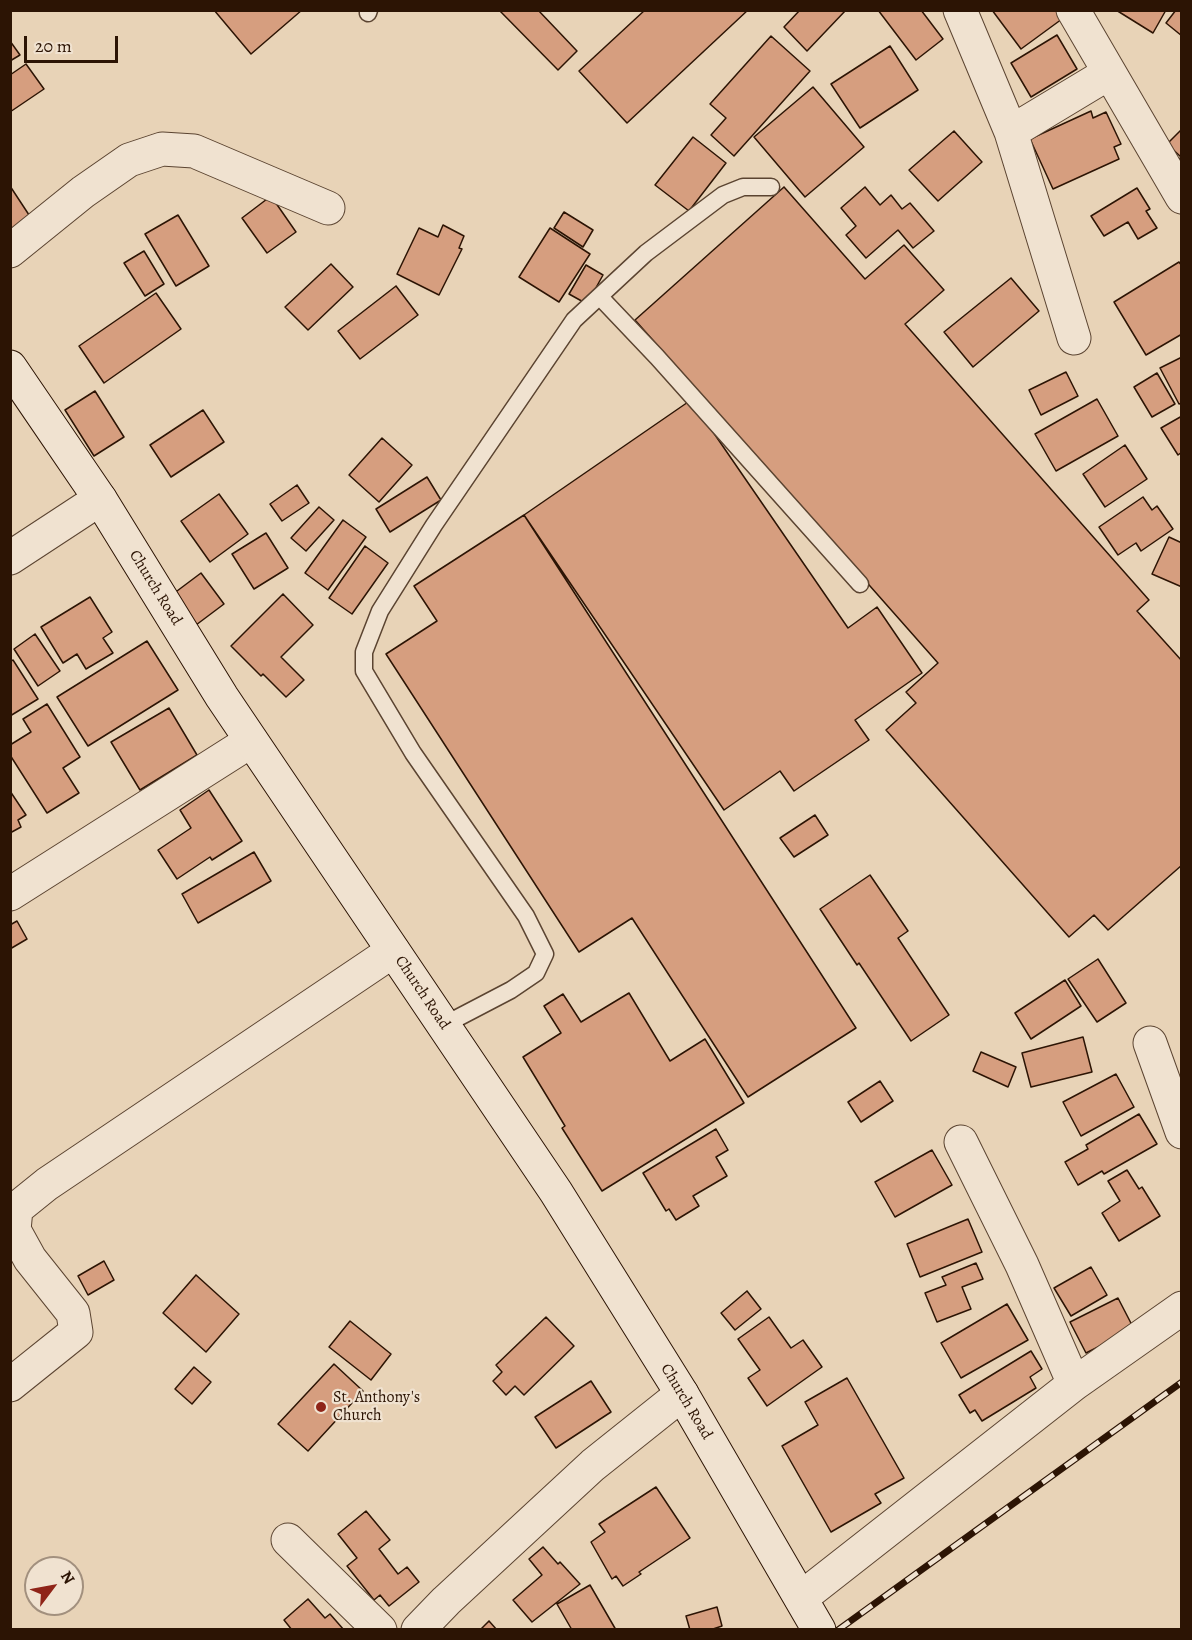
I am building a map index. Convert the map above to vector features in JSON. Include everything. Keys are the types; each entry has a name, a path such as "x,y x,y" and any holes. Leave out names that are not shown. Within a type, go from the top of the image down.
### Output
{"street":[{"path":"960,10 1011,132 1074,338"},
{"path":"1073,10 1182,197"},
{"path":"1011,132 1109,73"},
{"path":"10,250 129,159 162,149 194,151 328,208"},
{"name":"Church Road","path":"10,366 100,499 251,741 556,1192 682,1394 819,1629"},
{"path":"10,558 100,499"},
{"path":"10,894 251,741"},
{"path":"10,1385 76,1332 73,1312 30,1259 14,1230 16,1209 47,1184 393,951"},
{"path":"1150,1043 1182,1132"},
{"path":"962,1142 1022,1266 1074,1384"},
{"path":"801,1598 1074,1384 1182,1308"},
{"path":"418,1629 593,1465 682,1394"},
{"path":"288,1540 380,1629"}],"lane":[{"path":"444,1025 511,990 536,973 544,954 526,916 414,753 364,671 364,652 380,611 434,525 574,320 646,253 723,195 742,187 771,187"},
{"path":"600,297 657,357 860,584"}],"building":[{"path":"214,10 302,10 251,54"},
{"path":"499,10 538,10 577,51 558,70"},
{"path":"645,10 748,10 627,123 579,71"},
{"path":"800,10 846,10 807,51 784,27"},
{"path":"878,10 921,10 943,39 916,60"},
{"path":"992,10 1056,10 1062,19 1021,49"},
{"path":"1116,10 1166,10 1153,33"},
{"path":"1176,10 1182,10 1182,36 1166,23"},
{"path":"1057,35 1077,69 1031,97 1011,63"},
{"path":"771,36 810,71 734,156 711,135 726,118 710,104"},
{"path":"10,41 20,55 10,61"},
{"path":"890,46 918,90 860,128 831,84"},
{"path":"26,64 44,89 10,112 10,75"},
{"path":"813,87 864,147 805,197 754,137"},
{"path":"1091,111 1093,118 1106,112 1121,144 1114,147 1119,159 1053,189 1030,139"},
{"path":"1182,129 1182,167 1176,162 1181,157 1167,144"},
{"path":"954,131 982,162 938,201 909,170"},
{"path":"693,137 726,163 689,211 655,185"},
{"path":"10,186 33,221 10,236"},
{"path":"784,187 865,279 904,245 944,290 905,324 1149,600 1137,611 1182,661 1182,865 1108,930 1094,915 1069,937 886,730 916,703 906,692 938,663 635,320"},
{"path":"865,187 880,205 891,195 902,209 910,203 934,231 913,248 898,230 866,258 846,235 856,226 841,208"},
{"path":"1137,188 1150,209 1146,211 1157,228 1138,239 1128,222 1104,236 1091,216"},
{"path":"271,196 296,232 267,253 242,218"},
{"path":"564,212 593,230 583,247 554,228"},
{"path":"178,215 209,266 176,286 145,234"},
{"path":"443,225 464,236 459,248 462,249 439,295 397,274 419,228 438,237"},
{"path":"550,228 590,254 559,302 519,277"},
{"path":"144,251 164,284 145,296 124,263"},
{"path":"1179,262 1182,266 1182,334 1146,355 1114,302"},
{"path":"331,264 353,287 308,330 285,307"},
{"path":"586,265 603,275 587,304 569,294"},
{"path":"1011,278 1039,311 973,367 944,332"},
{"path":"396,286 418,315 360,359 338,331"},
{"path":"156,293 181,329 104,383 79,346"},
{"path":"1182,357 1182,403 1179,404 1160,368"},
{"path":"1066,372 1078,396 1041,415 1029,390"},
{"path":"1157,373 1175,404 1152,417 1134,387"},
{"path":"95,391 124,437 94,456 65,410"},
{"path":"1097,399 1118,436 1056,471 1035,434"},
{"path":"691,400 848,628 877,607 922,673 855,720 869,740 794,791 780,771 724,810 524,515"},
{"path":"203,410 224,442 171,477 150,445"},
{"path":"1182,416 1182,452 1178,455 1161,428"},
{"path":"382,438 412,465 379,502 349,475"},
{"path":"1125,445 1147,479 1105,507 1083,474"},
{"path":"427,477 441,500 390,532 376,509"},
{"path":"297,485 309,503 282,521 270,504"},
{"path":"219,494 248,534 210,562 181,521"},
{"path":"1143,497 1152,510 1157,506 1173,529 1141,551 1136,543 1118,555 1099,527"},
{"path":"319,507 334,520 306,551 291,538"},
{"path":"524,515 856,1028 748,1097 632,918 579,952 386,654 437,621 414,586"},
{"path":"343,520 366,537 328,590 305,573"},
{"path":"266,533 288,568 254,589 232,554"},
{"path":"1169,537 1182,543 1182,587 1152,574"},
{"path":"365,546 388,563 352,614 329,598"},
{"path":"201,573 224,604 188,631 165,600"},
{"path":"283,594 313,625 281,657 304,680 286,697 231,646"},
{"path":"90,597 112,632 103,638 113,653 86,669 77,654 63,663 41,627"},
{"path":"35,634 60,671 38,686 14,649"},
{"path":"147,641 178,690 88,746 57,697"},
{"path":"13,660 38,699 10,716 10,662"},
{"path":"47,704 80,757 63,768 79,793 47,813 10,755 10,745 31,732 23,719"},
{"path":"169,708 197,755 140,790 111,742"},
{"path":"209,790 242,841 212,860 210,857 177,879 158,850 191,828 180,810"},
{"path":"10,791 26,815 18,820 21,827 10,833"},
{"path":"815,815 828,835 794,857 780,838"},
{"path":"254,852 271,881 198,923 182,894"},
{"path":"870,875 908,931 898,938 949,1015 911,1041 820,909"},
{"path":"17,921 27,939 10,949 10,925"},
{"path":"1098,959 1126,1003 1097,1022 1068,979"},
{"path":"1065,980 1081,1006 1031,1039 1015,1013"},
{"path":"629,993 670,1061 705,1039 744,1103 602,1191 562,1128 565,1126 523,1057 561,1033 544,1006 563,994 581,1022"},
{"path":"1083,1037 1092,1072 1031,1087 1022,1053"},
{"path":"981,1052 1016,1067 1008,1087 973,1071"},
{"path":"1116,1074 1134,1107 1081,1136 1063,1102"},
{"path":"880,1081 893,1101 861,1122 848,1102"},
{"path":"1139,1114 1157,1144 1104,1174 1102,1171 1078,1185 1065,1162 1088,1149 1086,1145"},
{"path":"716,1129 728,1150 716,1157 727,1176 693,1196 699,1206 676,1220 669,1209 666,1211 643,1173"},
{"path":"932,1150 952,1185 895,1217 875,1182"},
{"path":"1127,1170 1139,1189 1142,1187 1160,1216 1119,1241 1102,1213 1120,1201 1108,1181"},
{"path":"968,1219 982,1252 920,1277 907,1244"},
{"path":"104,1261 114,1280 88,1295 78,1276"},
{"path":"976,1263 983,1279 962,1287 971,1309 937,1322 925,1293 946,1285 942,1277"},
{"path":"1091,1267 1107,1295 1071,1316 1054,1288"},
{"path":"196,1275 239,1314 206,1352 163,1313"},
{"path":"747,1291 761,1309 735,1330 721,1313"},
{"path":"1118,1298 1134,1329 1086,1353 1070,1322"},
{"path":"1007,1304 1028,1340 961,1378 941,1343"},
{"path":"546,1317 574,1346 524,1395 515,1386 506,1395 493,1381 502,1372 496,1365"},
{"path":"769,1317 791,1348 803,1340 822,1367 767,1406 748,1378 760,1370 738,1339"},
{"path":"350,1321 391,1354 371,1380 329,1347"},
{"path":"1031,1351 1042,1369 1030,1377 1036,1388 982,1421 975,1410 970,1413 959,1395"},
{"path":"334,1364 363,1391 308,1451 278,1424"},
{"path":"194,1367 211,1382 192,1404 175,1389"},
{"path":"847,1378 904,1478 875,1494 881,1503 831,1532 782,1446 818,1425 805,1402"},
{"path":"591,1381 611,1412 556,1448 535,1417"},
{"path":"656,1487 690,1538 639,1572 641,1574 623,1586 616,1576 612,1579 591,1542 605,1532 599,1524"},
{"path":"366,1511 390,1540 379,1549 398,1574 407,1567 419,1582 389,1606 380,1595 374,1600 347,1566 357,1558 338,1534"},
{"path":"543,1547 580,1584 532,1622 513,1600 542,1575 529,1559"},
{"path":"590,1585 616,1630 572,1630 557,1604"},
{"path":"308,1599 325,1618 330,1614 344,1630 292,1630 284,1620"},
{"path":"717,1607 722,1626 710,1630 690,1630 686,1616"},
{"path":"489,1621 497,1630 480,1630"}],"railway":[{"path":"838,1630 1182,1382"}],"place":[{"name":"St. Anthony's Church","path":"321,1407"}]}
